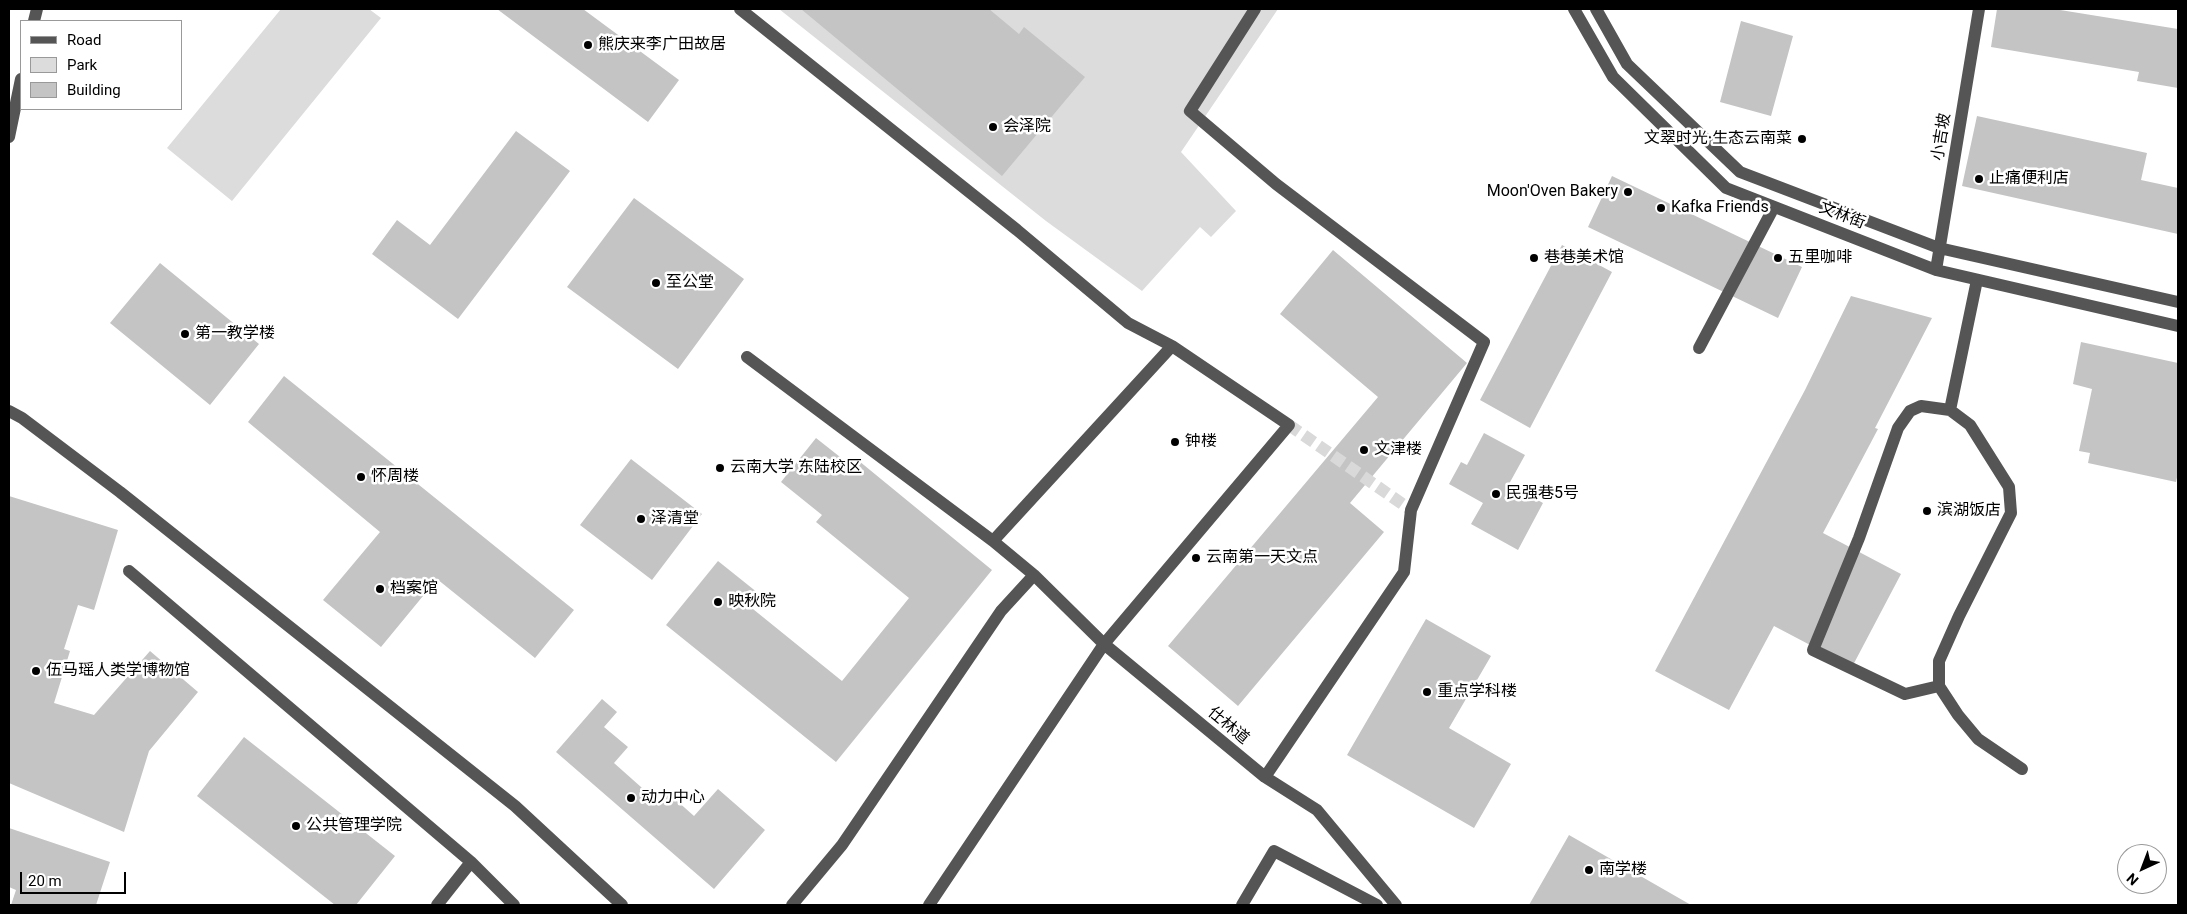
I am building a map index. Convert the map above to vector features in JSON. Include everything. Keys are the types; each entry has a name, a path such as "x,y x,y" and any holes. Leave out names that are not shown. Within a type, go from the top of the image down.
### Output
{"street":[{"path":"740,9 1037,246 1128,322 1172,346 1289,425 1104,644 929,905"},
{"path":"1255,9 1190,111 1276,184 1484,342 1411,510 1404,572 1265,777"},
{"name":"文林街","path":"1574,9 1613,77 1726,188 1936,270 2178,326"},
{"name":"文林街","path":"1596,9 1627,64 1740,172 1940,248 2178,302"},
{"name":"小吉坡","path":"1936,270 1979,9"},
{"path":"9,137 20,84"},
{"path":"1699,348 1774,207"},
{"path":"1950,410 1977,280"},
{"path":"993,541 1172,346"},
{"name":"仕林道","path":"747,357 993,541 1034,575 1104,644 1265,777 1318,810 1396,905"},
{"path":"1940,686 1905,694 1813,650 1859,538 1898,428 1910,410 1921,406 1950,410 1970,425 2009,487 2011,512 1959,616 1939,661 1940,686 1958,715 1978,739 2022,769"},
{"path":"9,411 22,418 120,492 509,802 622,905"},
{"path":"129,571 471,862 514,905"},
{"path":"792,905 842,845 1001,610 1034,575"},
{"path":"1242,905 1274,851 1377,905"},
{"path":"437,905 471,862"}],"green space":[{"path":"281,9 369,9 381,18 232,201 167,148"},
{"path":"779,9 1278,9 1181,152 1236,211 1211,237 1200,227 1142,291 1046,221"}],"building":[{"name":"熊庆来李广田故居","path":"497,9 583,9 679,80 648,122"},
{"name":"会泽院","path":"801,9 989,9 1019,34 1024,27 1085,77 1002,176"},
{"path":"1997,9 2054,9 2178,29 2178,88 2137,81 2139,72 1991,47"},
{"path":"1741,21 1793,36 1771,116 1720,102"},
{"path":"1977,116 2147,153 2141,180 2178,188 2178,234 1962,186"},
{"path":"516,131 570,171 458,319 372,254 397,220 430,245"},
{"path":"1612,176 1802,267 1778,318 1588,227"},
{"name":"至公堂","path":"634,198 744,279 678,369 567,287"},
{"path":"1562,245 1612,272 1530,428 1480,400"},
{"name":"文津楼","path":"1333,250 1467,363 1350,503 1384,532 1238,706 1168,646 1378,397 1280,314"},
{"name":"第一教学楼","path":"160,263 259,344 210,405 110,323"},
{"path":"1851,296 1932,318 1875,428 1878,429 1823,533 1901,574 1852,667 1774,626 1729,710 1655,671 1805,390"},
{"path":"2081,342 2178,363 2178,473 2176,482 2088,463 2090,453 2079,451 2092,389 2073,384"},
{"name":"怀周楼","path":"284,376 574,610 535,658 437,579 381,647 323,600 380,532 248,422"},
{"name":"民强巷5号","path":"1484,433 1525,455 1509,484 1543,503 1518,550 1471,524 1483,503 1449,484 1461,462 1467,465"},
{"name":"映秋院","path":"816,438 854,468 859,461 992,570 836,762 666,625 718,561 758,593 748,605 842,681 909,598 816,522 822,515 781,482"},
{"name":"泽清堂","path":"631,459 702,514 652,580 580,525"},
{"name":"伍马瑶人类学博物馆","path":"9,496 118,530 94,610 78,605 64,649 70,651 54,703 94,715 150,651 198,692 149,751 124,832 9,783"},
{"name":"重点学科楼","path":"1426,619 1491,656 1449,728 1511,764 1474,828 1347,755"},
{"name":"动力中心","path":"602,699 617,712 604,727 628,747 614,763 659,803 667,792 694,816 718,789 765,830 714,889 556,752"},
{"name":"公共管理学院","path":"244,737 395,856 356,905 335,905 197,796"},
{"path":"9,828 110,862 96,905 11,905 16,890 9,887"},
{"name":"南学楼","path":"1569,835 1691,905 1529,905"}],"tunnel":[{"path":"1289,425 1411,510"}],"place":[{"name":"熊庆来李广田故居","path":"588,45"},
{"name":"会泽院","path":"993,127"},
{"name":"文翠时光·生态云南菜","path":"1802,139"},
{"name":"止痛便利店","path":"1979,179"},
{"name":"Moon'Oven Bakery","path":"1628,192"},
{"name":"Kafka Friends","path":"1661,208"},
{"name":"巷巷美术馆","path":"1534,258"},
{"name":"五里咖啡","path":"1778,258"},
{"name":"至公堂","path":"656,283"},
{"name":"第一教学楼","path":"185,334"},
{"name":"钟楼","path":"1175,442"},
{"name":"文津楼","path":"1364,450"},
{"name":"云南大学 东陆校区","path":"720,468"},
{"name":"怀周楼","path":"361,477"},
{"name":"民强巷5号","path":"1496,494"},
{"name":"滨湖饭店","path":"1927,511"},
{"name":"泽清堂","path":"641,519"},
{"name":"云南第一天文点","path":"1196,558"},
{"name":"档案馆","path":"380,589"},
{"name":"映秋院","path":"718,602"},
{"name":"伍马瑶人类学博物馆","path":"36,671"},
{"name":"重点学科楼","path":"1427,692"},
{"name":"动力中心","path":"631,798"},
{"name":"公共管理学院","path":"296,826"},
{"name":"南学楼","path":"1589,870"}]}
